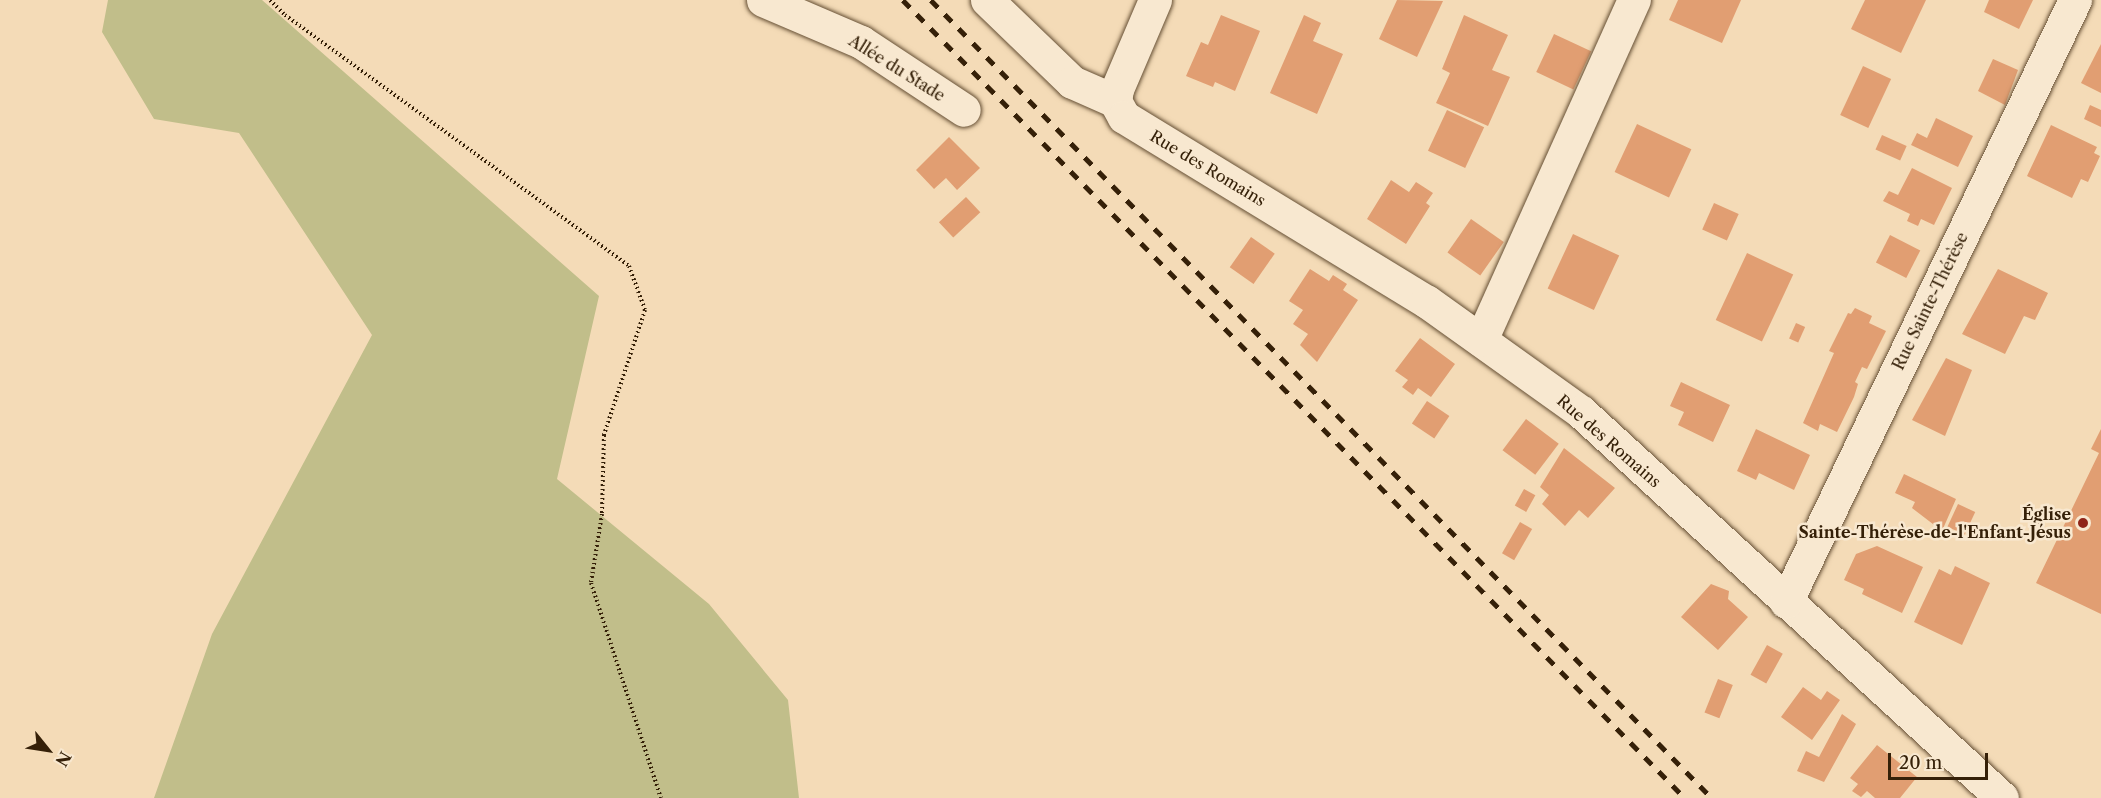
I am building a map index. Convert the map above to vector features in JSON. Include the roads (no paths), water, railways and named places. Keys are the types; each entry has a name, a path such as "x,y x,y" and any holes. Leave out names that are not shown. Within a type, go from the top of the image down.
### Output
{"street":[{"name":"Allée du Stade","path":"763,0 861,42 964,110"},
{"path":"987,0 1072,82 1115,101 1155,0"},
{"path":"1481,340 1634,0"},
{"name":"Rue Sainte-Thérèse","path":"1786,602 2075,0"},
{"name":"Rue des Romains","path":"1115,101 1124,117 1426,302 1581,411 1786,602 2002,798"}],"railway":[{"path":"903,0 1685,798"},
{"path":"931,0 1712,798"}],"place":[{"name":"Église Sainte-Thérèse-de-l'Enfant-Jésus","path":"2083,523"}]}
